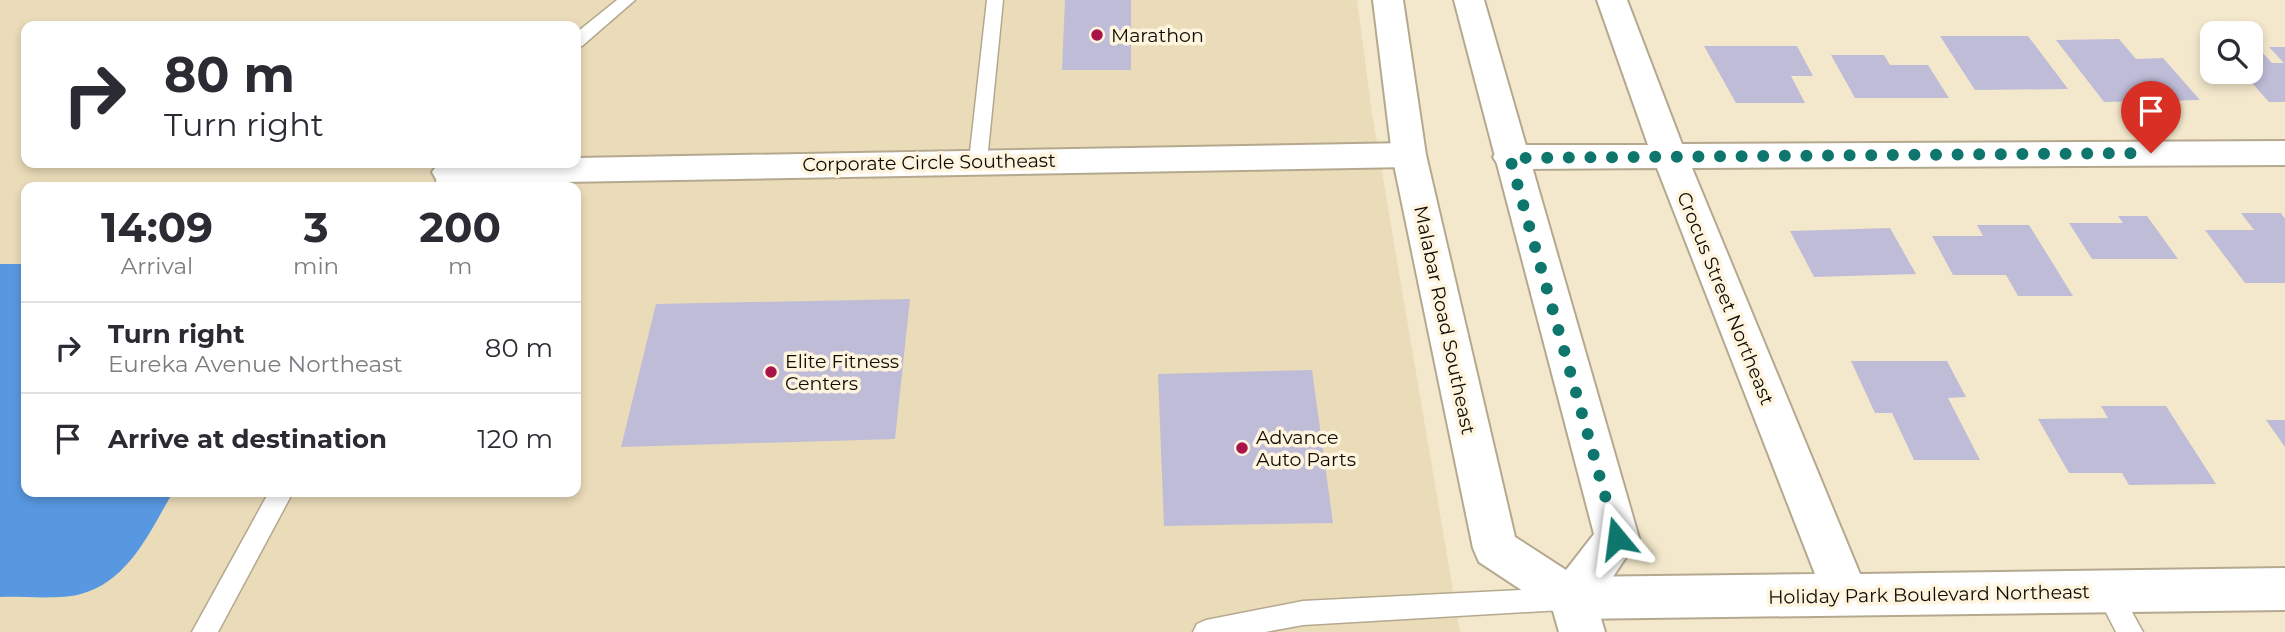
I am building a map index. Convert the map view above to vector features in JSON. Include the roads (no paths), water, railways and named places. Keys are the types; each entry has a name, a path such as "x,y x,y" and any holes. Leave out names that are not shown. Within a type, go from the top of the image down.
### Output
{"street":[{"name":"Malabar Road Southeast","path":"1388,0 1409,155 1495,548 1577,615"},
{"name":"Crocus Street Northeast","path":"1612,0 1669,154 1846,594"},
{"path":"1465,7 1617,538 1577,615"},
{"path":"1510,158 1669,154 2285,153"},
{"name":"Corporate Circle Southeast","path":"449,174 978,161 1409,155"},
{"name":"Holiday Park Boulevard Northeast","path":"1577,615 1693,599 1846,594 2285,589"}],"lane":[{"path":"581,38 627,0"},
{"path":"978,161 995,0"},
{"path":"205,632 278,497"},
{"path":"2107,591 2130,632"},
{"path":"1206,632 1264,626 1303,613 1577,615"}],"water":[{"path":"0,264 21,264 21,497 170,497 136,553 112,578 98,587 72,596 0,597"}],"place":[{"name":"Marathon","path":"1097,35"},
{"name":"Elite Fitness Centers","path":"771,372"},
{"name":"Advance Auto Parts","path":"1242,448"}]}
